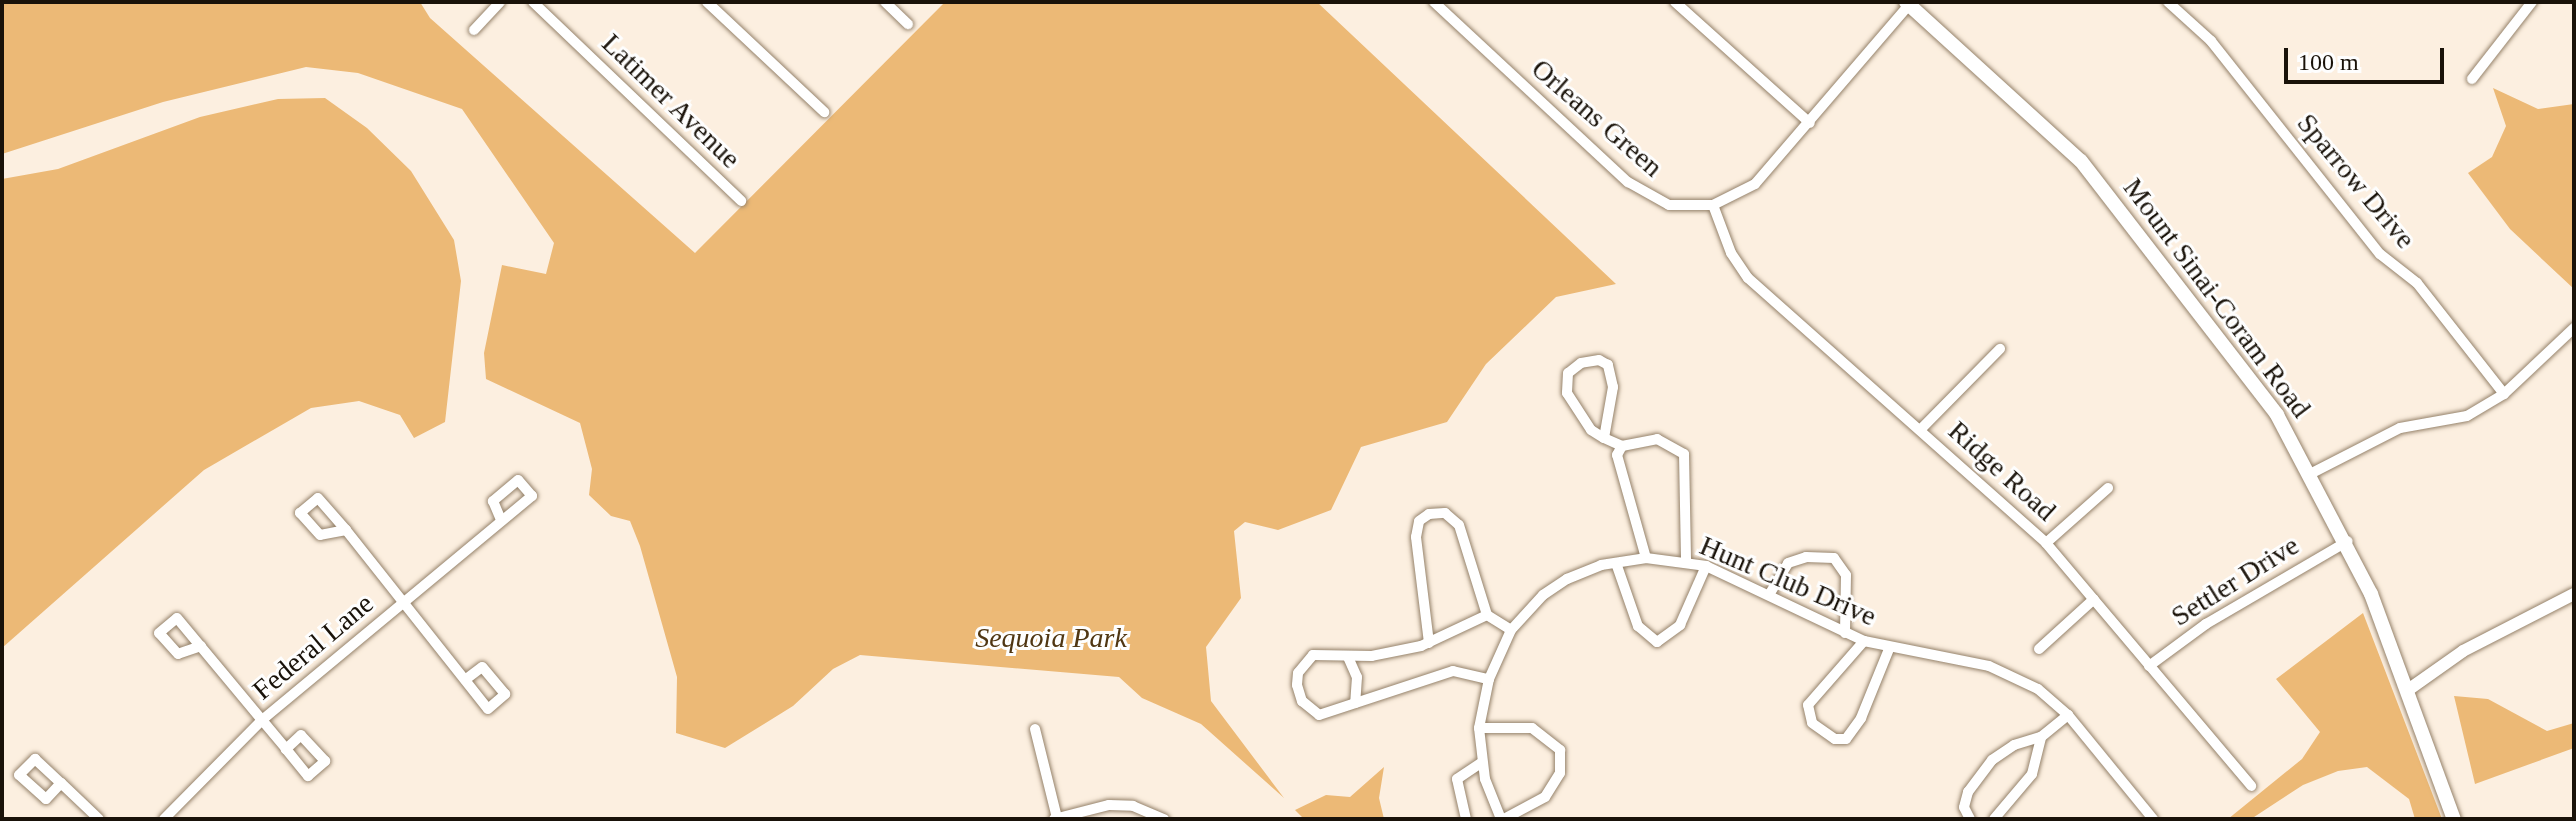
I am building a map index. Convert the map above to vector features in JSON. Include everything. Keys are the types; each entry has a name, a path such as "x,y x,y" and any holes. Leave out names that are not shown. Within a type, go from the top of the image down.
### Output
{"main road":[{"name":"Mount Sinai-Coram Road","path":"1908,4 2081,161 2222,339 2277,415 2348,541 2408,690 2454,819"}],"street":[{"path":"474,30 500,2"},
{"name":"Latimer Avenue","path":"533,2 741,201"},
{"path":"707,2 824,112"},
{"path":"885,2 908,24"},
{"name":"Orleans Green","path":"1434,2 1651,198 1669,205 1713,205 1755,184 1810,123 1908,4"},
{"path":"1675,2 1810,123"},
{"name":"Sparrow Drive","path":"2168,2 2211,41 2380,254 2417,283 2504,394"},
{"path":"2472,79 2532,2"},
{"name":"Ridge Road","path":"1713,205 1731,253 1748,278 2046,543 2251,786"},
{"path":"2310,474 2400,428 2467,416 2504,394 2574,328"},
{"path":"1920,430 2000,349"},
{"path":"1604,438 1613,387 1608,365 1599,360 1581,363 1566,378 1573,407 1604,438 1622,446 1657,439 1684,454 1686,561"},
{"path":"1622,446 1618,468 1646,558"},
{"path":"2046,543 2108,488"},
{"path":"1429,643 1416,537 1419,521 1429,514 1445,513 1459,525 1487,615 1511,630"},
{"name":"Federal Lane","path":"164,819 262,720 501,520"},
{"path":"346,530 465,680"},
{"name":"Settler Drive","path":"2149,666 2206,624 2348,541"},
{"path":"1769,595 1788,563 1806,557 1834,558 1844,567 1848,585 1845,633"},
{"name":"Hunt Club Drive","path":"1503,819 1481,763 1479,728 1489,679 1511,630 1543,595 1567,579 1616,563 1646,558 1706,566 1864,641 1889,649 1989,666 2038,689 2068,715 2153,819"},
{"path":"1616,563 1638,626 1657,642 1680,625 1706,566"},
{"path":"2408,690 2463,651 2574,594"},
{"path":"2039,649 2094,599"},
{"path":"1487,615 1429,643 1348,657 1313,655 1298,673 1297,685 1302,701 1319,715 1453,671 1489,679"},
{"path":"1864,641 1808,705 1812,723 1835,739 1846,739 1866,710 1889,649"},
{"path":"201,646 286,749"},
{"path":"1348,657 1357,677 1355,703"},
{"path":"1970,819 1964,807 1968,792 1992,760 2014,745 2041,737 2068,715"},
{"path":"1479,728 1532,728 1560,750 1559,776 1545,797 1503,819"},
{"path":"1035,729 1056,818 1109,805 1133,806 1164,819"},
{"path":"1994,819 2032,774 2041,737"},
{"path":"1466,819 1457,779 1481,763"},
{"path":"61,783 99,819"}],"green space":[{"name":"Sequoia Park","path":"2,2 420,2 430,18 695,253 945,2 1317,2 1616,284 1556,297 1486,364 1447,422 1361,447 1331,510 1278,530 1245,522 1234,531 1241,598 1206,647 1211,701 1284,798 1201,724 1142,698 1119,677 860,655 833,669 793,706 725,748 676,733 677,677 640,546 630,521 611,516 589,495 592,469 580,423 486,379 484,353 502,265 546,274 554,243 462,109 358,73 306,67 163,102 2,154"},
{"path":"2493,88 2538,109 2574,104 2574,289 2510,229 2468,173 2492,157 2506,126"},
{"path":"325,98 367,128 411,171 454,240 461,281 445,422 414,438 400,415 359,401 311,408 204,470 2,648 2,179 58,169 200,117 278,99"},
{"path":"2363,613 2442,819 2415,819 2409,799 2367,767 2338,771 2303,785 2251,819 2228,819 2302,759 2320,732 2276,679"},
{"path":"2454,696 2488,699 2547,731 2574,723 2574,748 2475,784"},
{"path":"1384,767 1379,798 1384,819 1304,819 1295,810 1326,795 1350,797"}]}
